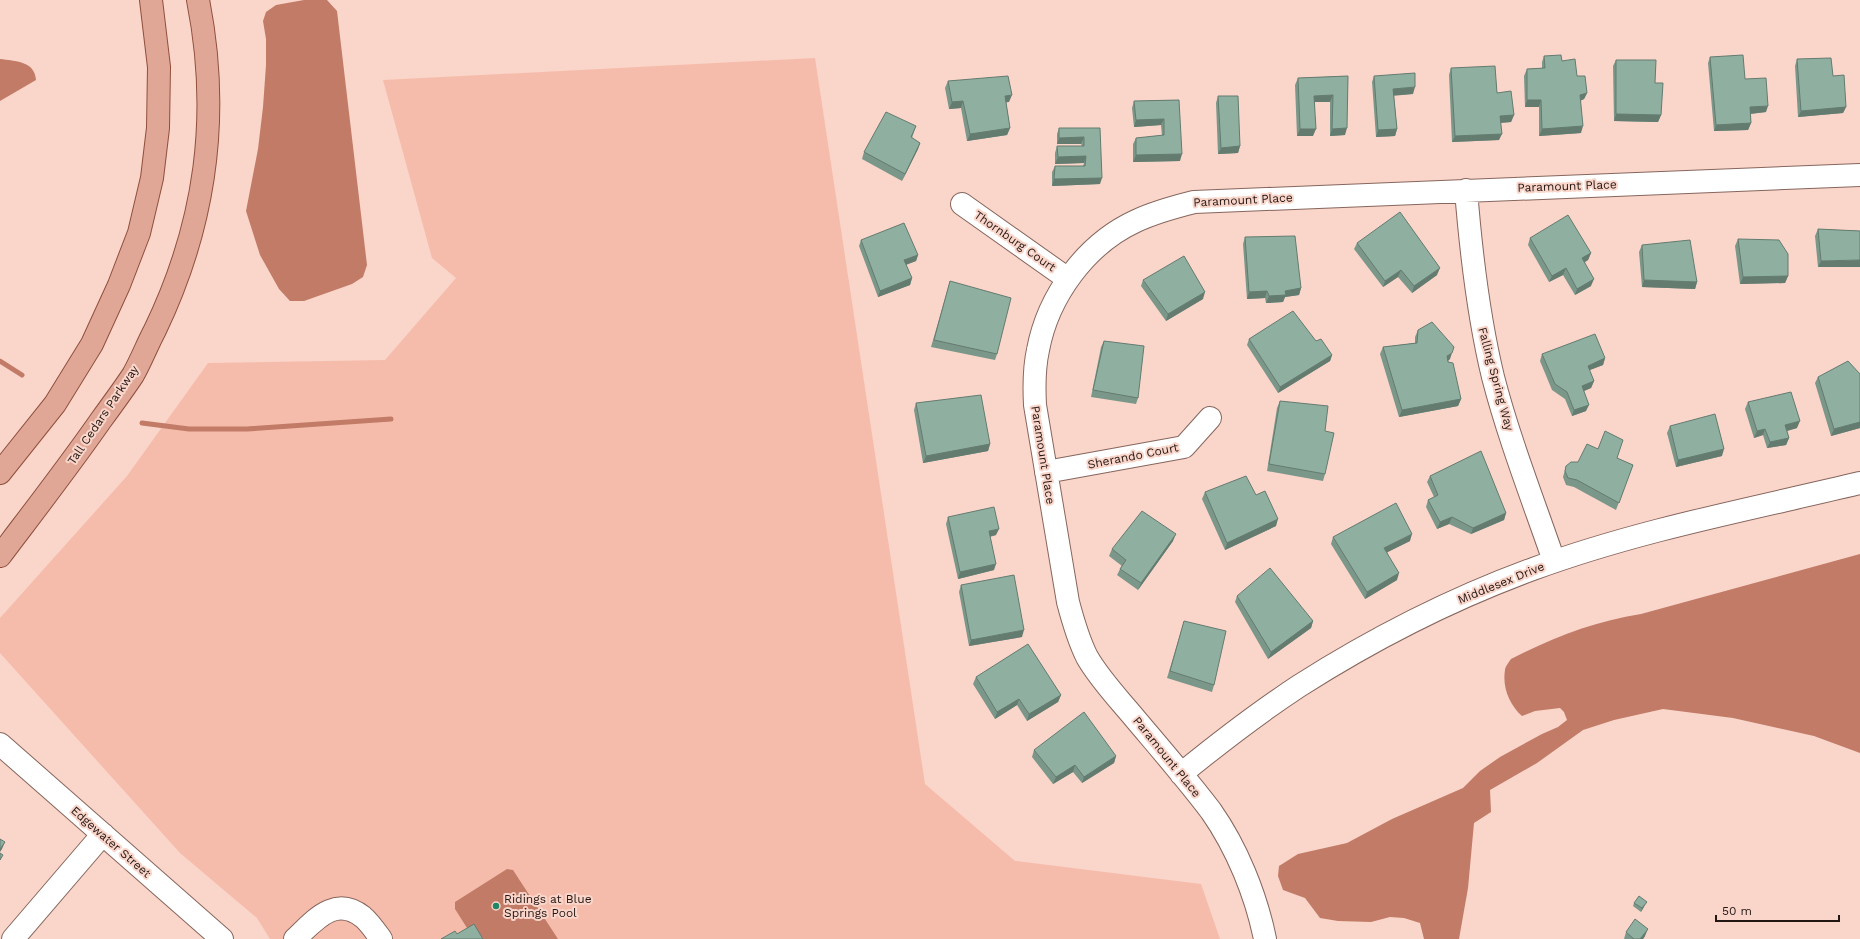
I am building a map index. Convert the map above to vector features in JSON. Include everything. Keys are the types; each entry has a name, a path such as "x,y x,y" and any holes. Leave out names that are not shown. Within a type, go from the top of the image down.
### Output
{"main road":[{"path":"0,473 55,404 92,344 120,285 139,234 152,178 158,128 159,68 151,0"},
{"name":"Tall Cedars Parkway","path":"0,556 80,451 133,374 171,297 193,230 204,177 208,121 208,80 198,0"}],"street":[{"name":"Paramount Place","path":"1266,939 1251,888 1235,852 1212,813 1182,774 1102,679 1088,658 1079,637 1068,602 1034,405 1034,375 1038,349 1045,324 1055,300 1068,279 1086,258 1110,236 1135,221 1165,209 1213,200 1860,175"},
{"name":"Falling Spring Way","path":"1466,190 1475,284 1493,376 1506,422 1554,561"},
{"name":"Thornburg Court","path":"962,204 1068,279"},
{"name":"Sherando Court","path":"1046,472 1184,447 1210,418"},
{"name":"Middlesex Drive","path":"1182,774 1232,733 1298,687 1367,645 1421,617 1476,592 1554,561 1610,544 1668,528 1860,484"},
{"name":"Edgewater Street","path":"0,744 222,939"},
{"path":"13,939 103,834"},
{"path":"304,936 328,911 340,908 351,910 364,918 381,939"}],"shaded area":[{"path":"304,0 327,0 337,11 367,265 363,277 352,284 304,301 290,301 279,289 260,255 246,211 258,149 263,107 266,39 263,21 266,12 276,5"},
{"path":"815,58 925,784 1015,861 1201,884 1220,939 270,939 257,918 180,853 0,653 0,618 127,476 208,363 385,360 456,278 432,258 383,80"},
{"path":"0,59 23,63 32,69 36,80 0,101"},
{"path":"1860,554 1860,753 1814,736 1733,718 1663,709 1614,720 1583,730 1537,763 1490,790 1491,812 1474,823 1468,888 1459,939 1424,939 1420,923 1404,918 1390,917 1371,922 1338,921 1320,918 1305,898 1283,890 1278,876 1279,866 1298,854 1347,843 1392,819 1463,788 1480,771 1500,757 1558,727 1567,720 1564,712 1560,708 1535,711 1522,716 1518,712 1508,696 1504,677 1505,669 1511,659 1558,637 1590,626 1641,614"},
{"name":"Ridings at Blue Springs Pool","path":"507,869 513,870 558,939 474,939 455,909 455,902"}],"building":[{"path":"1561,55 1562,61 1575,59 1577,76 1585,76 1587,93 1580,95 1583,126 1542,129 1541,100 1527,100 1527,69 1545,68 1544,56"},
{"path":"1743,55 1745,79 1766,78 1768,106 1750,107 1751,123 1716,125 1710,57"},
{"path":"1831,58 1833,76 1844,75 1846,107 1801,111 1797,59"},
{"path":"1616,60 1656,60 1655,83 1663,83 1661,115 1616,114"},
{"path":"1495,66 1497,93 1511,91 1514,115 1500,116 1502,134 1455,136 1451,68"},
{"path":"1415,73 1415,87 1393,89 1397,129 1378,130 1374,76"},
{"path":"1008,76 1012,95 1005,96 1010,128 970,134 963,101 952,102 948,81"},
{"path":"1348,76 1347,128 1332,129 1333,95 1314,96 1316,129 1300,129 1298,78"},
{"path":"1218,96 1238,96 1240,146 1221,148"},
{"path":"1179,100 1182,154 1136,155 1136,138 1164,135 1164,119 1136,120 1134,101"},
{"path":"886,112 916,126 911,137 920,143 905,174 864,152"},
{"path":"1059,128 1100,128 1102,178 1054,179 1055,166 1085,166 1086,156 1058,157 1057,146 1084,146 1084,137 1059,138"},
{"path":"1400,212 1440,268 1414,286 1401,270 1385,281 1357,243"},
{"path":"1568,215 1591,253 1582,258 1594,279 1577,289 1566,268 1552,276 1530,238"},
{"path":"904,223 918,255 904,260 912,278 880,291 861,240"},
{"path":"1818,229 1860,231 1860,260 1821,261"},
{"path":"1295,236 1301,288 1285,291 1286,295 1269,296 1267,291 1249,292 1245,237"},
{"path":"1738,239 1779,240 1788,254 1788,276 1743,277"},
{"path":"1690,240 1697,282 1644,280 1642,245"},
{"path":"1184,256 1205,292 1168,314 1143,280"},
{"path":"950,281 1011,298 997,354 934,340"},
{"path":"1293,311 1316,341 1321,339 1332,355 1280,387 1249,339"},
{"path":"1432,322 1454,347 1452,353 1447,356 1448,362 1453,363 1461,399 1402,410 1383,347 1417,343 1418,330"},
{"path":"1595,334 1605,358 1588,366 1594,381 1582,386 1589,405 1574,410 1567,392 1555,384 1542,354"},
{"path":"1104,341 1144,346 1138,398 1093,390"},
{"path":"1848,361 1860,374 1860,422 1834,429 1818,377"},
{"path":"1791,392 1800,421 1785,425 1789,438 1770,442 1765,429 1757,431 1748,402"},
{"path":"981,395 990,444 926,456 916,403"},
{"path":"1280,401 1328,406 1325,431 1334,433 1325,474 1269,464"},
{"path":"1715,414 1724,449 1678,460 1670,426"},
{"path":"1605,431 1623,440 1617,458 1633,465 1619,503 1577,480 1568,478 1565,471 1566,466 1571,462 1578,462 1587,444 1598,449"},
{"path":"1481,451 1506,513 1473,528 1452,517 1440,522 1428,500 1438,495 1430,476"},
{"path":"1246,476 1256,495 1265,491 1278,519 1227,543 1205,492"},
{"path":"1396,503 1412,534 1384,548 1399,573 1367,592 1333,537"},
{"path":"994,507 999,529 989,531 996,564 960,572 948,517"},
{"path":"1142,511 1176,534 1141,583 1120,569 1126,560 1112,549"},
{"path":"1270,568 1313,621 1271,652 1237,596"},
{"path":"1014,575 1024,630 971,640 961,585"},
{"path":"1184,621 1226,631 1214,685 1170,671"},
{"path":"1028,644 1061,695 1029,714 1019,699 997,712 976,677"},
{"path":"1084,712 1116,756 1084,777 1075,765 1056,777 1034,750"},
{"path":"0,839 5,842 0,849"},
{"path":"0,853 3,855 0,860"},
{"path":"1639,896 1647,902 1642,908 1634,903"},
{"path":"1635,919 1648,929 1640,939 1634,939 1626,932"},
{"path":"474,924 483,939 441,939 455,931 457,934"}],"waterway":[{"path":"0,361 22,375"},
{"path":"142,423 189,429 247,429 391,419"}],"place":[{"name":"Ridings at Blue Springs Pool","path":"496,906"}]}
